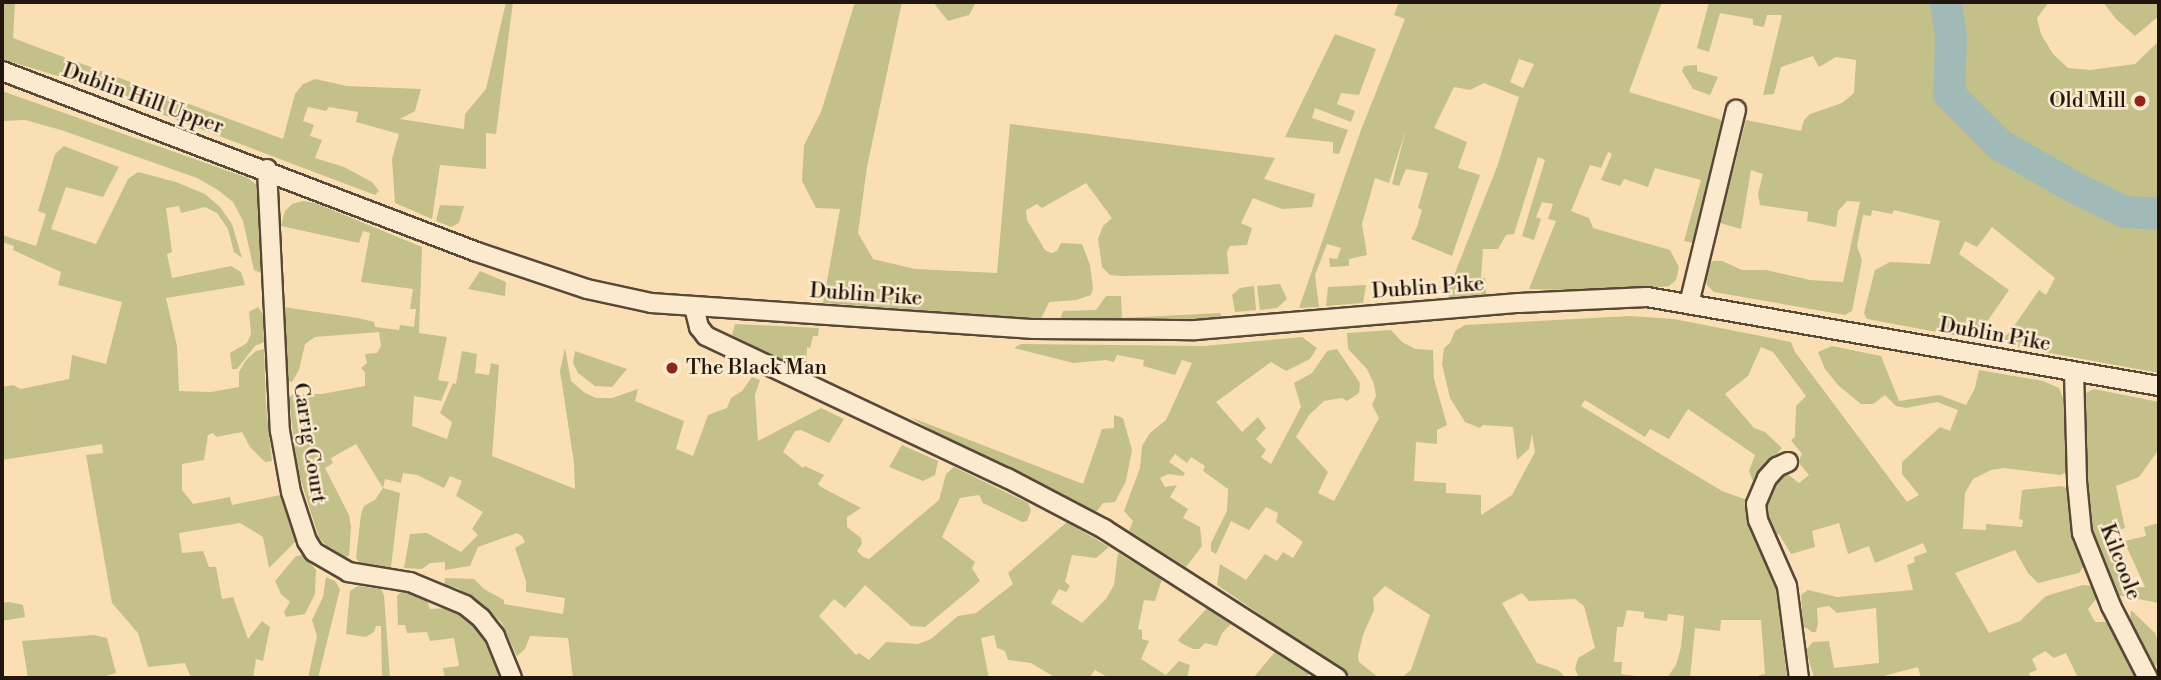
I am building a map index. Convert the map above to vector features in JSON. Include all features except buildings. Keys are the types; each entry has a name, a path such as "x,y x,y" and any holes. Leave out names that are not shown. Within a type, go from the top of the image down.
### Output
{"street":[{"name":"Dublin Hill Upper","path":"2,71 267,169"},
{"path":"1689,304 1736,110"},
{"name":"Dublin Pike","path":"267,169 431,235 587,289 651,303 1034,329 1196,330 1532,303 1647,297 2159,386"},
{"name":"Carrig Court","path":"267,169 280,430 291,492 307,541 326,560 348,572 410,582 465,605 481,618 495,636 512,678"},
{"path":"694,307 699,327 706,336 1007,478 1104,529 1337,678"},
{"name":"Kilcoole","path":"2074,372 2075,445 2082,533 2111,606 2148,678"},
{"path":"1788,462 1777,467 1766,478 1756,504 1758,520 1787,586 1799,678"}],"shaded area":[{"path":"2,2 15,2 13,38 283,139 295,94 303,84 315,79 347,86 421,89 415,111 400,119 464,129 465,114 486,89 506,2 513,2 496,134 486,133 486,169 440,165 432,219 395,203 392,159 399,134 356,122 358,112 329,107 326,111 308,107 303,121 314,125 310,136 322,140 315,158 344,167 372,182 379,191 375,195 74,81 2,59"},
{"path":"855,2 902,2 867,167 858,233 873,259 915,269 997,273 1010,124 1275,158 1264,179 1315,194 1312,207 1282,209 1253,198 1241,223 1252,228 1247,245 1230,246 1227,252 1229,274 1110,275 1102,267 1098,239 1103,226 1112,218 1086,183 1042,208 1037,204 1026,210 1027,220 1045,250 1051,253 1057,251 1061,243 1082,244 1090,265 1093,288 1091,295 1076,300 1049,302 1041,319 823,303 840,209 816,208 802,181 804,145 821,112"},
{"path":"933,2 976,2 969,15 948,21"},
{"path":"1399,2 1662,2 1629,92 1719,119 1723,123 1694,243 1684,241 1701,180 1655,168 1648,187 1624,179 1620,186 1601,180 1612,154 1608,152 1601,168 1590,165 1571,211 1589,218 1593,228 1670,250 1679,267 1676,280 1669,286 1621,291 1529,289 1556,221 1548,219 1553,204 1542,202 1536,217 1541,219 1534,240 1522,236 1545,160 1538,157 1514,234 1506,235 1498,249 1483,249 1481,278 1485,278 1486,297 1452,300 1447,293 1497,167 1519,97 1484,83 1470,90 1454,87 1434,128 1467,142 1458,168 1480,175 1452,256 1411,239 1422,210 1418,208 1428,173 1406,169 1399,186 1392,184 1406,129 1389,183 1375,178 1362,224 1367,255 1349,259 1349,266 1330,267 1329,258 1337,259 1341,248 1327,244 1315,275 1319,307 1299,308 1361,130 1405,19 1394,15","holes":["1519,59 1534,64 1523,88 1510,82"]},
{"path":"1709,2 2049,2 2037,18 2041,34 2053,54 2068,68 2090,70 2135,64 2159,41 2159,373 1996,343 2010,332 2039,290 2046,295 2055,278 1992,227 1977,247 1965,241 1959,254 2009,290 1984,326 1986,332 1980,340 1867,319 1864,313 1875,270 1890,262 1930,264 1940,221 1894,210 1892,214 1872,210 1871,216 1863,215 1857,246 1862,260 1852,311 1845,315 1714,292 1707,285 1706,277 1713,261 1722,261 1742,270 1766,270 1810,280 1843,282 1860,202 1847,201 1838,211 1836,227 1807,221 1808,212 1760,205 1758,194 1763,174 1751,170 1741,229 1720,223 1746,120 1801,131 1804,120 1810,114 1842,103 1854,93 1856,60 1836,57 1819,67 1813,56 1781,67 1774,94 1763,95 1782,15 1767,15 1764,27 1753,25 1753,19 1720,13 1709,52 1697,48"},
{"path":"2103,2 2159,2 2159,16 2135,36 2116,19"},
{"path":"1335,34 1376,49 1359,95 1341,93 1337,104 1355,111 1351,122 1315,108 1312,118 1348,130 1339,154 1333,153 1333,142 1285,137"},
{"path":"1697,65 1697,71 1718,77 1710,95 1693,89 1682,71 1684,66"},
{"path":"2,91 248,178 258,186 260,194 263,274 254,270 243,221 233,202 218,190 197,178 61,130 25,120 2,121"},
{"path":"64,146 119,167 103,197 66,187 51,229 96,244 128,179 138,172 176,182 205,194 220,207 232,224 242,258 234,252 228,229 217,213 205,207 181,213 179,206 166,208 172,252 167,254 172,278 231,266 241,272 245,285 166,298 177,346 179,391 211,392 239,387 239,372 246,360 256,351 264,349 272,461 265,462 250,447 242,432 216,437 213,433 208,435 204,460 182,464 182,490 193,504 230,497 232,505 280,495 296,541 269,568 263,537 240,523 179,533 182,553 203,551 209,567 216,567 222,599 233,597 248,639 262,621 270,627 263,661 256,659 253,678 191,678 185,663 148,667 138,633 112,603 86,455 103,453 102,444 2,460 2,387 13,385 21,389 69,379 72,355 106,364 122,302 58,285 61,272 13,250 14,246 2,242 2,235 36,246 46,214 38,211 55,154"},
{"path":"303,201 315,203 422,247 419,333 447,337 438,380 449,382 441,401 414,396 412,426 447,439 452,422 440,413 453,383 456,384 462,351 477,354 475,373 489,375 491,363 499,365 492,456 575,489 574,463 560,371 565,348 571,381 585,393 596,398 612,398 638,389 635,401 684,421 676,449 693,456 708,415 727,408 731,398 742,391 752,377 760,380 755,395 758,441 821,408 844,419 829,443 801,430 795,431 783,452 803,468 805,466 824,475 818,484 821,487 861,508 847,517 847,527 861,538 862,544 857,551 863,557 869,559 939,500 946,474 954,467 1028,503 1031,510 1027,521 1022,522 983,503 979,495 960,498 942,537 975,562 972,568 980,581 925,627 911,626 865,585 845,608 834,599 819,616 856,655 859,653 869,660 886,642 918,644 931,639 958,616 976,613 1013,584 1008,573 1067,522 1109,547 1096,558 1072,555 1065,582 1070,586 1066,592 1059,589 1051,603 1082,623 1106,599 1114,585 1118,553 1162,579 1155,601 1144,600 1138,629 1142,630 1142,639 1149,641 1141,659 1166,675 1179,661 1190,665 1187,678 1109,678 1095,670 1089,678 1056,678 1031,663 1008,660 1005,651 997,648 994,635 981,638 989,678 573,678 568,638 530,636 525,649 517,656 501,622 477,600 457,588 444,585 445,578 474,579 484,589 504,600 504,604 563,614 565,598 526,592 526,581 515,548 525,542 522,536 517,533 478,547 470,566 445,570 445,562 430,563 422,569 404,568 410,534 427,533 461,552 478,535 472,529 483,512 456,496 462,481 450,476 444,488 417,475 403,473 401,483 385,479 383,488 356,444 331,458 333,463 325,468 349,515 349,556 342,557 332,552 319,538 297,468 289,398 293,394 322,394 365,386 365,372 361,368 367,363 365,354 377,353 381,346 379,332 315,337 305,344 299,370 292,382 287,380 283,307 358,318 374,322 375,327 399,330 400,325 414,327 416,309 410,309 413,289 361,282 370,233 363,231 359,243 281,226 285,211 292,204"},
{"path":"440,205 464,206 459,223 451,227 436,221"},
{"path":"480,271 506,282 505,296 468,289"},
{"path":"1280,284 1287,299 1277,308 1260,310 1257,286"},
{"path":"1366,285 1363,303 1326,306 1328,287"},
{"path":"1254,286 1256,310 1235,312 1232,295 1240,288"},
{"path":"1106,296 1121,296 1122,318 1220,313 1222,317 1147,323 1060,320 1063,311 1096,310"},
{"path":"258,307 263,314 264,342 255,346 237,369 232,369 230,353 247,343 251,334 249,312"},
{"path":"1630,316 1674,319 1791,342 1795,352 1907,502 1919,495 1902,474 1902,462 1940,427 1950,431 1958,410 1937,402 1906,408 1896,406 1885,395 1873,404 1861,404 1839,386 1825,369 1818,352 1832,346 1881,356 1899,401 1939,395 1966,405 1975,388 1979,370 2043,381 2059,388 2065,403 2067,472 2060,475 2004,468 1991,470 1973,479 1965,493 1963,529 1986,530 1986,524 2022,527 2023,520 2019,519 2022,490 2061,486 2069,489 2072,536 2084,566 2079,573 2038,583 2028,573 2015,550 1955,573 1989,633 2020,621 2046,596 2083,585 2093,586 2096,599 2088,609 2095,622 2109,622 2136,678 2078,678 2066,653 2054,658 2045,651 2032,659 2037,670 2029,673 2031,678 1921,678 1918,667 1876,678 1814,678 1806,650 1813,642 1829,641 1834,668 1879,663 1876,608 1837,613 1829,606 1817,608 1818,624 1816,632 1812,632 1803,626 1801,595 1808,590 1837,597 1913,590 1907,565 1915,562 1914,557 1927,552 1923,543 1875,563 1869,546 1848,554 1839,523 1812,531 1815,547 1791,554 1779,534 1774,535 1768,521 1765,500 1772,483 1785,472 1799,483 1809,475 1798,462 1802,454 1791,440 1795,437 1796,406 1806,396 1773,352 1761,347 1748,376 1725,394 1754,428 1765,432 1782,448 1753,481 1749,471 1755,455 1688,409 1669,439 1650,429 1645,437 1585,400 1581,406 1722,491 1747,500 1751,525 1777,589 1787,678 1759,678 1759,675 1765,674 1761,620 1721,620 1720,631 1695,628 1690,678 1667,678 1676,665 1681,647 1684,616 1668,614 1667,621 1644,618 1644,612 1627,610 1623,627 1617,627 1614,662 1622,662 1621,674 1651,678 1579,678 1575,669 1578,658 1595,648 1584,606 1575,599 1529,601 1522,593 1502,603 1537,663 1558,670 1566,678 1401,678 1411,670 1430,615 1385,586 1373,598 1374,610 1363,635 1358,656 1359,662 1379,678 1353,678 1217,585 1220,564 1246,580 1265,554 1277,561 1283,552 1293,558 1303,542 1276,522 1278,513 1266,507 1249,530 1231,521 1216,554 1211,551 1211,543 1227,511 1228,489 1203,471 1205,466 1191,457 1187,463 1175,454 1169,462 1185,473 1183,476 1168,474 1160,478 1165,487 1177,485 1170,497 1188,509 1183,518 1200,527 1202,546 1186,567 1129,531 1133,521 1124,511 1140,468 1142,446 1150,433 1166,420 1192,363 1182,360 1175,375 1143,366 1144,360 1117,355 1114,362 1106,360 1073,363 1014,348 1021,344 1204,346 1302,337 1317,348 1310,359 1286,371 1271,362 1216,402 1242,432 1258,417 1266,428 1256,439 1266,450 1261,457 1271,464 1301,407 1294,383 1312,373 1327,351 1337,349 1360,383 1359,393 1347,401 1342,398 1324,401 1309,415 1296,437 1328,472 1318,493 1334,501 1379,418 1372,405 1376,396 1374,384 1367,369 1348,349 1347,333 1391,330 1402,342 1415,349 1433,350 1434,379 1447,425 1437,430 1437,444 1416,442 1414,481 1446,483 1446,493 1481,495 1481,515 1512,495 1535,452 1532,434 1529,449 1517,460 1513,427 1483,425 1480,428 1465,422 1450,398 1442,364 1444,348 1450,343 1455,331 1465,325"},
{"path":"735,324 819,328 818,336 813,336 810,348 807,347 806,372 732,335"},
{"path":"575,351 627,369 612,387 595,386 578,373 573,363"},
{"path":"2094,389 2159,402 2159,449 2139,477 2116,486 2125,528 2110,534 2131,588 2145,587 2124,541 2146,536 2144,527 2159,523 2159,603 2117,595 2102,566 2091,527 2082,416 2086,393"},
{"path":"1114,415 1123,418 1132,450 1126,481 1115,502 1103,503 1097,511 948,440 910,417 1083,484 1102,429 1114,428"},
{"path":"902,445 938,461 935,475 923,481 889,467"},
{"path":"383,488 400,493 391,567 362,566 356,558 361,514 364,506 375,500"},
{"path":"303,555 316,570 315,594 305,614 286,617 284,612 290,602 281,594 275,581 296,556"},
{"path":"326,577 335,581 340,589 318,678 308,678 317,636 312,620 323,597"},
{"path":"358,586 381,589 384,595 390,678 382,677 381,626 376,626 374,632 366,637 346,634 350,591"},
{"path":"402,591 418,593 426,598 430,609 449,608 473,624 496,660 502,678 445,678 443,668 459,666 454,638 430,641 427,632 407,633 405,625 398,625 397,596"},
{"path":"2,603 23,605 25,617 2,621"},
{"path":"1207,608 1231,624 1222,633 1217,646 1205,643 1199,649 1193,649 1181,643 1178,640"},
{"path":"2131,610 2155,633 2159,645 2159,666 2152,664 2130,621"},
{"path":"94,635 107,638 116,673 99,678 28,678 22,641"},
{"path":"1275,652 1309,674 1306,678 1253,678"}],"waterway":[{"path":"1946,2 1951,37 1949,94 2000,145 2077,189 2125,212 2159,214"}],"place":[{"name":"Old Mill","path":"2140,101"},
{"name":"The Black Man","path":"672,368"}]}
